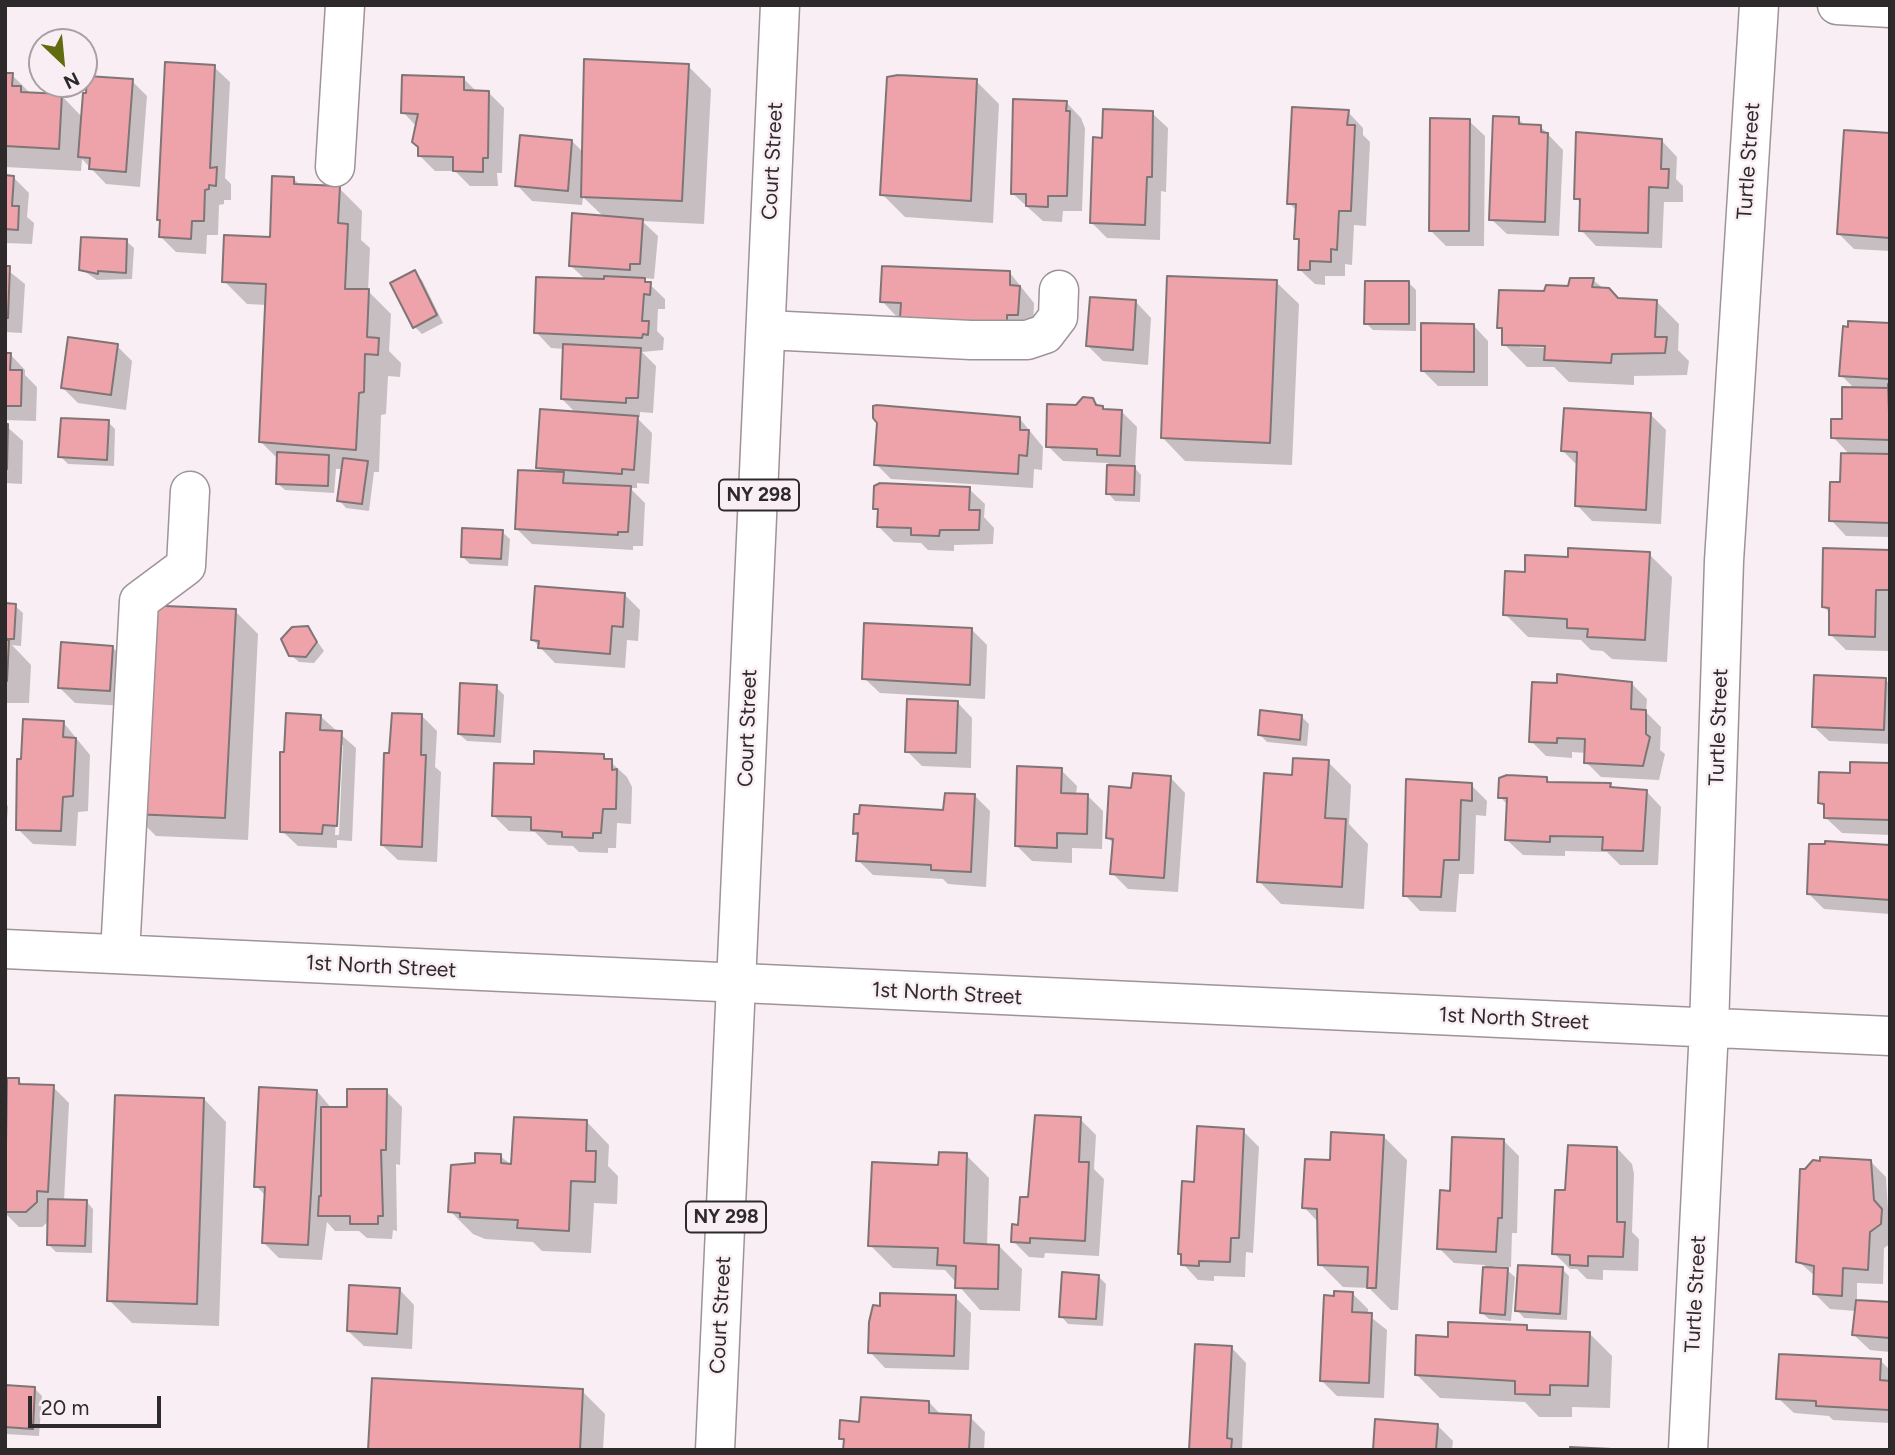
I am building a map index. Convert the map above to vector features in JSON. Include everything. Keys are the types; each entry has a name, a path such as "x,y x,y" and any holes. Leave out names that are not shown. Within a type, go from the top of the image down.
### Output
{"street":[{"path":"335,167 345,5"},
{"name":"Court Street","path":"715,1450 780,5"},
{"name":"Turtle Street","path":"1688,1450 1709,1028 1724,561 1759,5"},
{"path":"1837,5 1890,8"},
{"path":"766,330 971,340 1027,340 1045,334 1058,317 1059,290"},
{"path":"120,954 139,601 186,566 190,491"},
{"name":"1st North Street","path":"5,949 1890,1037"}],"building":[{"path":"584,59 689,64 682,201 581,197"},
{"path":"165,62 215,65 210,168 217,167 216,186 209,185 209,189 205,190 204,221 192,221 191,239 159,237 160,220 157,220"},
{"path":"5,73 13,73 12,86 21,86 21,92 28,92 28,98 62,98 59,149 5,146"},
{"path":"402,75 464,77 464,90 489,91 488,158 483,158 483,172 453,171 453,157 418,156 418,147 412,142 418,114 401,113"},
{"path":"898,75 977,79 971,201 880,195 887,77"},
{"path":"98,77 133,79 126,172 89,169 90,158 78,157 83,98 98,98"},
{"path":"1013,99 1067,101 1066,111 1070,111 1067,196 1048,196 1048,207 1026,206 1026,194 1011,194"},
{"path":"1292,107 1349,110 1347,125 1355,125 1351,211 1339,211 1337,250 1331,249 1331,262 1310,261 1310,270 1298,270 1299,239 1294,239 1296,204 1287,204"},
{"path":"1103,109 1153,111 1152,177 1147,177 1145,225 1090,223 1093,137 1102,138"},
{"path":"1493,116 1519,117 1519,124 1541,125 1541,132 1548,133 1545,222 1489,220"},
{"path":"1430,118 1470,119 1469,231 1429,231"},
{"path":"1844,130 1890,133 1890,238 1837,234"},
{"path":"1576,132 1662,139 1661,169 1669,169 1668,188 1649,187 1648,233 1579,231 1580,199 1574,199"},
{"path":"520,135 572,140 568,191 515,186"},
{"path":"5,175 14,176 12,206 19,206 18,230 5,229"},
{"path":"272,176 294,177 294,184 340,186 338,223 348,224 345,289 369,289 367,337 379,338 378,355 365,354 364,392 359,393 356,450 259,442 266,284 222,282 224,235 270,237"},
{"path":"572,213 643,219 640,264 630,264 630,270 569,266"},
{"path":"81,237 127,239 126,273 98,271 98,274 79,270"},
{"path":"5,266 10,266 8,318 5,318"},
{"path":"882,266 1010,271 1010,285 1020,286 1018,315 1007,315 1007,337 899,333 901,303 880,302"},
{"path":"415,270 437,315 413,328 390,283"},
{"path":"604,276 645,278 645,282 651,282 650,295 644,294 642,321 649,321 648,335 643,334 642,338 534,333 536,277 604,279"},
{"path":"1167,276 1277,280 1270,443 1161,438"},
{"path":"1570,278 1594,278 1592,287 1609,288 1618,298 1657,300 1655,337 1667,337 1665,353 1612,354 1611,363 1544,360 1545,346 1502,345 1502,328 1497,328 1499,290 1544,291 1546,285 1568,286"},
{"path":"1365,281 1409,281 1409,324 1364,324"},
{"path":"1090,297 1136,300 1133,350 1086,346"},
{"path":"1848,321 1890,323 1890,379 1839,376 1843,326 1848,327"},
{"path":"1421,323 1474,324 1474,372 1421,371"},
{"path":"68,337 118,344 111,395 61,388"},
{"path":"563,344 641,348 638,398 626,398 626,403 561,399"},
{"path":"5,353 11,353 10,370 22,370 21,406 5,406"},
{"path":"1888,384 1890,440 1831,438 1831,419 1842,419 1842,387 1888,388"},
{"path":"1083,397 1093,398 1096,405 1103,406 1103,409 1122,410 1120,456 1097,455 1097,449 1046,447 1047,404 1076,405"},
{"path":"873,406 1020,417 1020,430 1029,430 1027,456 1019,455 1018,474 874,465 877,423 873,418"},
{"path":"1564,408 1651,413 1646,510 1575,506 1577,452 1561,451"},
{"path":"540,409 638,416 634,470 622,469 622,474 536,468"},
{"path":"61,418 109,420 107,460 58,457"},
{"path":"5,424 8,424 7,469 5,469"},
{"path":"277,452 329,455 328,486 276,484"},
{"path":"1841,453 1890,454 1890,523 1829,521 1830,482 1840,482"},
{"path":"343,458 368,461 362,504 337,501"},
{"path":"1107,465 1135,466 1134,495 1106,494"},
{"path":"518,470 564,472 563,483 631,486 628,532 618,532 618,535 515,529"},
{"path":"880,483 970,487 969,510 980,510 979,530 940,530 939,536 911,535 911,528 877,527 878,509 873,509 874,486"},
{"path":"462,528 503,530 501,559 461,557"},
{"path":"1568,548 1650,552 1645,640 1587,637 1588,629 1567,628 1567,619 1503,615 1505,571 1525,572 1525,555 1568,557"},
{"path":"1823,548 1890,550 1890,590 1876,590 1875,637 1829,635 1829,608 1822,607"},
{"path":"535,586 625,593 623,627 612,626 610,654 538,648 539,641 531,640"},
{"path":"5,603 16,604 14,639 5,639"},
{"path":"142,605 236,609 225,818 132,814"},
{"path":"864,623 972,628 970,685 862,679"},
{"path":"308,626 317,642 306,657 289,656 281,639 292,627"},
{"path":"5,640 9,640 7,681 5,681"},
{"path":"61,642 113,646 110,691 58,688"},
{"path":"1557,674 1632,682 1631,709 1646,710 1646,734 1650,737 1643,766 1584,763 1585,739 1557,738 1557,743 1529,742 1532,682 1557,683"},
{"path":"1814,675 1886,678 1884,730 1812,727"},
{"path":"460,683 497,685 494,736 458,734"},
{"path":"907,699 958,701 956,753 905,752"},
{"path":"1260,710 1302,715 1300,740 1258,735"},
{"path":"286,713 321,715 320,730 342,731 337,826 323,825 322,834 280,832 280,752 284,752"},
{"path":"392,713 422,714 421,755 426,755 422,847 381,845 384,753 389,753"},
{"path":"23,719 64,721 63,737 76,738 73,796 63,797 61,831 16,830 17,759 21,759"},
{"path":"534,751 604,754 604,759 612,759 612,770 617,769 616,809 603,809 601,833 593,833 593,838 562,837 562,832 531,830 531,817 492,816 494,763 534,764"},
{"path":"1293,758 1329,760 1325,818 1346,819 1342,887 1257,882 1264,773 1292,775"},
{"path":"1850,762 1890,763 1890,820 1824,818 1824,804 1818,803 1819,772 1850,773"},
{"path":"1017,766 1062,768 1061,793 1088,794 1087,834 1057,833 1057,848 1015,846"},
{"path":"1133,773 1171,776 1164,878 1110,874 1113,839 1106,838 1109,786 1131,788"},
{"path":"1507,775 1547,777 1547,782 1611,783 1610,787 1647,790 1643,851 1602,850 1603,837 1550,836 1550,842 1505,840 1507,798 1498,798 1499,778"},
{"path":"1406,779 1472,783 1472,801 1461,800 1459,860 1444,860 1441,897 1403,896"},
{"path":"945,793 975,794 971,872 931,870 931,865 856,861 858,833 853,834 854,814 859,814 860,805 943,810"},
{"path":"1825,841 1890,845 1890,900 1807,894 1809,844 1825,844"},
{"path":"7,1078 19,1078 19,1084 54,1085 48,1192 37,1191 37,1202 26,1212 5,1212"},
{"path":"259,1087 317,1090 308,1245 262,1243 265,1187 254,1187"},
{"path":"347,1089 387,1089 386,1150 381,1150 383,1216 378,1216 378,1224 350,1224 350,1216 318,1216 321,1196 321,1107 347,1107"},
{"path":"115,1095 204,1098 197,1304 107,1301"},
{"path":"1035,1115 1081,1117 1079,1162 1089,1162 1085,1241 1030,1238 1030,1243 1011,1242 1012,1224 1018,1225 1020,1197 1028,1197"},
{"path":"514,1117 587,1120 586,1151 596,1151 595,1182 571,1181 569,1231 517,1228 518,1220 460,1217 460,1213 448,1212 451,1165 475,1163 475,1153 501,1154 501,1163 511,1164"},
{"path":"1197,1126 1244,1129 1239,1238 1231,1238 1230,1262 1199,1261 1199,1266 1181,1265 1181,1254 1178,1254 1182,1181 1194,1182"},
{"path":"1331,1132 1384,1135 1376,1288 1367,1288 1368,1267 1318,1265 1317,1209 1302,1208 1305,1159 1330,1160"},
{"path":"1452,1137 1504,1139 1502,1218 1498,1218 1496,1252 1437,1249 1440,1190 1450,1191"},
{"path":"1568,1145 1617,1147 1617,1222 1625,1222 1623,1257 1588,1256 1588,1266 1570,1265 1570,1255 1552,1254 1555,1190 1565,1190"},
{"path":"939,1152 967,1153 964,1243 999,1245 998,1289 955,1288 956,1266 937,1265 938,1248 868,1246 872,1162 938,1165"},
{"path":"1820,1157 1871,1160 1874,1200 1882,1209 1881,1224 1870,1232 1868,1270 1843,1268 1842,1296 1813,1294 1814,1266 1796,1262 1800,1169 1805,1169 1813,1160 1820,1161"},
{"path":"48,1199 87,1200 85,1246 47,1245"},
{"path":"1518,1265 1563,1267 1560,1314 1515,1311"},
{"path":"1483,1267 1508,1268 1505,1315 1480,1313"},
{"path":"1062,1272 1099,1275 1096,1319 1059,1317"},
{"path":"349,1285 400,1288 397,1334 347,1331"},
{"path":"1334,1291 1353,1292 1352,1312 1372,1313 1369,1383 1320,1381 1324,1295 1334,1296"},
{"path":"880,1293 956,1295 954,1356 868,1353 869,1322 873,1305 880,1306"},
{"path":"1856,1300 1890,1302 1890,1338 1852,1335"},
{"path":"1448,1322 1527,1325 1527,1330 1590,1332 1588,1386 1550,1385 1550,1395 1515,1394 1515,1381 1415,1375 1416,1335 1448,1337"},
{"path":"1195,1344 1232,1346 1227,1438 1232,1439 1231,1450 1189,1450"},
{"path":"1779,1354 1881,1359 1880,1380 1890,1381 1889,1410 1816,1406 1816,1401 1776,1399"},
{"path":"372,1378 583,1389 580,1450 368,1450"},
{"path":"5,1385 35,1387 33,1429 5,1427"},
{"path":"861,1397 929,1401 929,1413 971,1415 969,1450 843,1450 844,1439 839,1439 840,1420 859,1422"},
{"path":"1375,1419 1438,1424 1436,1450 1373,1450"},
{"path":"1570,1447 1612,1449 1612,1450 1570,1450"}]}
